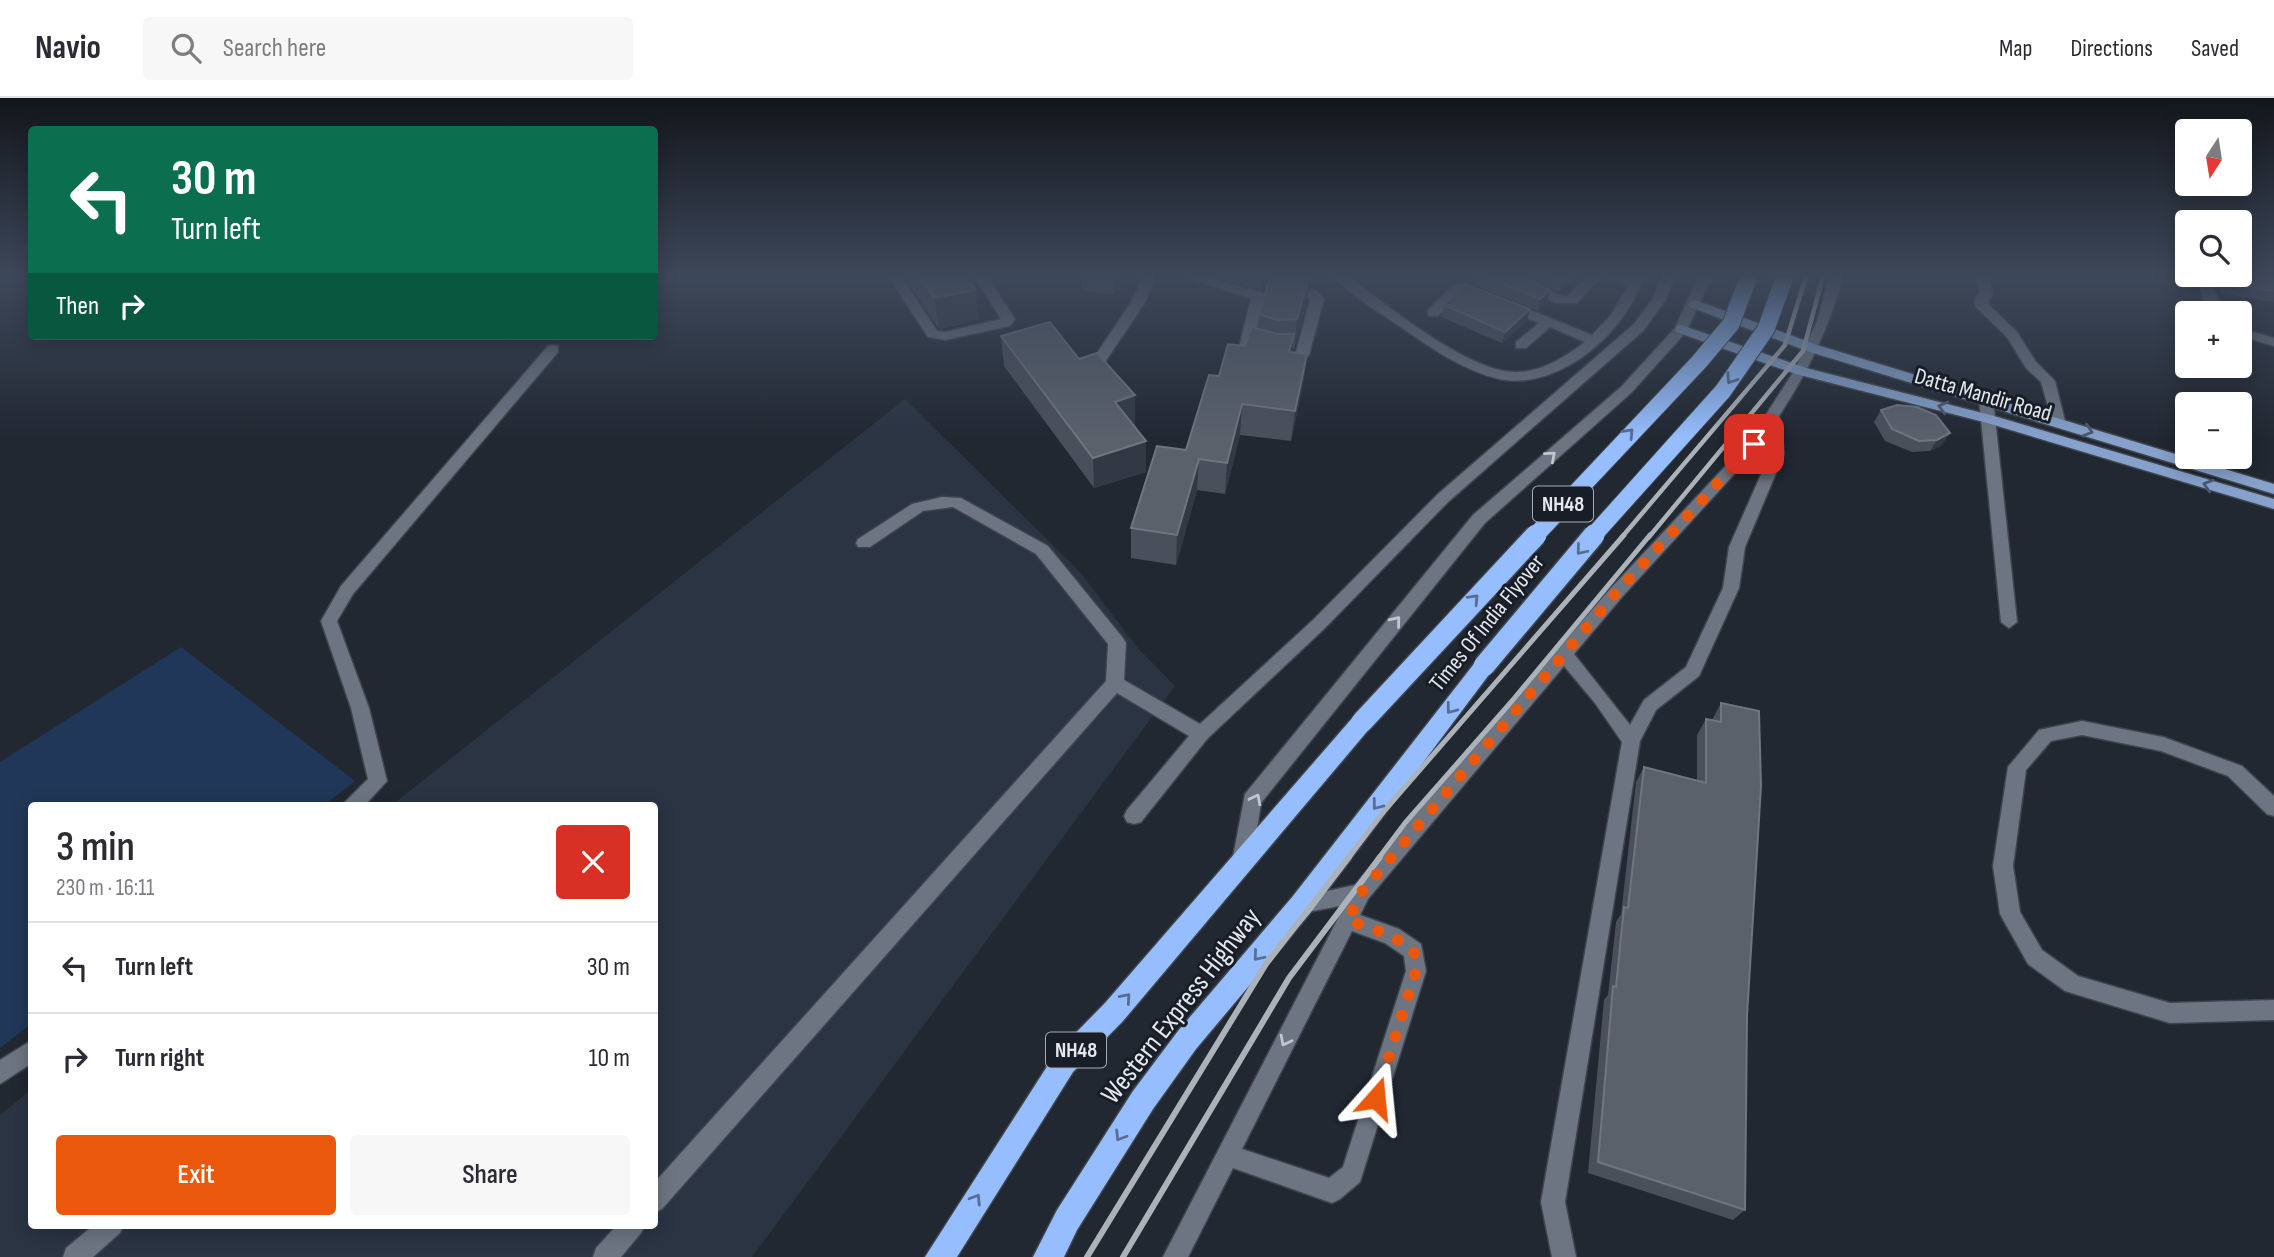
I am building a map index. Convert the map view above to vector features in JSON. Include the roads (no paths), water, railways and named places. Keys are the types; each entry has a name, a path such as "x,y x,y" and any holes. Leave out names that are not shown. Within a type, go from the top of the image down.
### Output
{"highway":[{"name":"Times Of India Flyover","path":"1242,865 1362,722 1726,330"},
{"name":"Times Of India Flyover","path":"1302,904 1484,666 1605,522 1723,391 1765,330"},
{"name":"Western Express Highway","path":"940,1257 1064,1063 1114,1012 1242,865"},
{"name":"Western Express Highway","path":"1048,1257 1067,1220 1143,1100 1187,1040 1302,904"}],"main road":[{"name":"Datta Mandir Road","path":"1684,330 1801,370 1989,419 2274,504"},
{"name":"Datta Mandir Road","path":"1764,330 1812,348 2274,489"}],"street":[{"path":"930,330 933,334 945,336 972,330"},
{"path":"1096,365 1119,330"},
{"path":"1250,330 1246,348 1253,353 1294,358 1302,355 1309,330"},
{"path":"1417,330 1475,366 1502,375 1530,375 1556,369 1603,330"},
{"path":"1521,345 1539,330"},
{"path":"1568,330 1592,340"},
{"path":"1134,816 1201,734 1319,624 1443,498 1635,330"},
{"path":"1242,865 1252,800 1479,519 1626,390 1680,330"},
{"path":"1175,1257 1361,893 1616,593 1754,444 1801,370 1820,330"},
{"path":"2007,330 2031,365 2048,382 2058,421"},
{"path":"2252,336 2274,342"},
{"path":"355,802 378,781 360,708 329,621 346,590 554,349"},
{"path":"1986,399 2009,622"},
{"path":"1564,1257 1553,1202 1631,741 1650,705 1693,671 1731,587 1737,547 1777,454 1772,415"},
{"path":"658,1197 1115,683 1117,643 1042,550 956,502 940,500 913,508 864,543"},
{"path":"1564,654 1601,698 1631,741"},
{"path":"1115,683 1201,734"},
{"path":"2274,808 2235,771 2163,744 2082,728 2046,735 2017,767 2003,866 2010,914 2035,957 2072,984 2169,1013 2274,1010"},
{"path":"1302,904 1361,893"},
{"path":"1227,1155 1332,1191 1352,1174 1416,971 1414,951 1392,936 1348,920"},
{"path":"0,1073 28,1053"},
{"path":"75,1257 107,1229"},
{"path":"605,1257 626,1229"}],"railway":[{"path":"1622,537 1785,345 1790,330"},
{"path":"1649,537 1803,351 1809,330"},
{"path":"1347,859 1385,810 1624,535"},
{"path":"1378,859 1405,823 1512,701 1650,535"},
{"path":"1087,1257 1266,964 1349,857"},
{"path":"1123,1257 1289,978 1380,857"}]}
